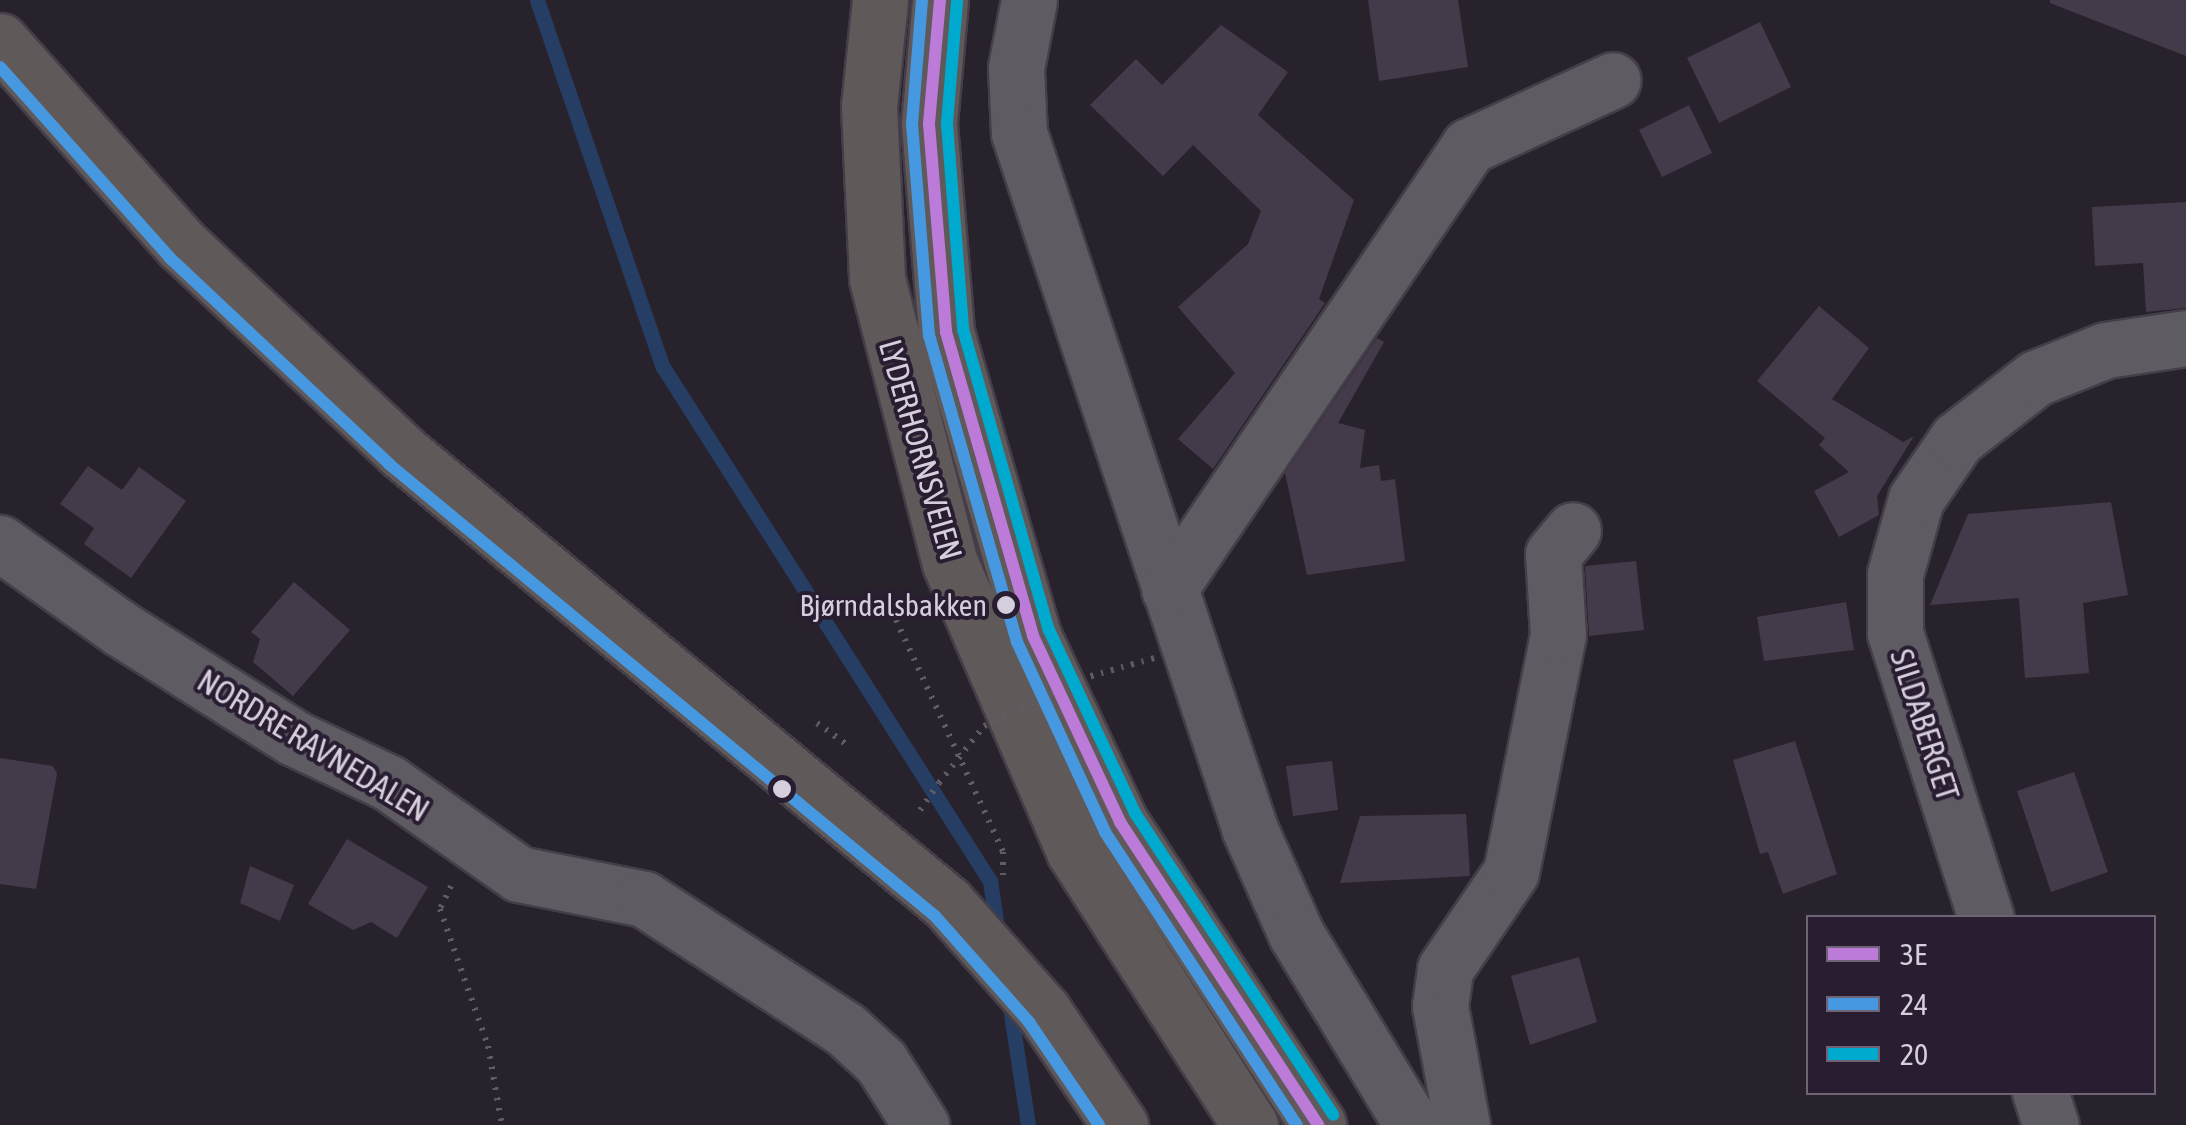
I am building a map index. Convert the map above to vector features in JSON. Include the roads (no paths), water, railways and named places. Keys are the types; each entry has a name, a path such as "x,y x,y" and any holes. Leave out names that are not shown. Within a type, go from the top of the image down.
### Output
{"main road":[{"name":"LYDERHORNSVEIEN","path":"880,0 869,106 877,279 950,563 1074,851 1250,1125"},
{"name":"LYDERHORNSVEIEN","path":"940,0 934,236 968,432 1009,564 1120,822 1318,1125"},
{"path":"0,41 182,245 400,451 948,903 1043,1010 1120,1125"}],"street":[{"path":"1030,0 1016,68 1019,134 1250,830 1296,934 1412,1125"},
{"path":"1169,588 1469,146 1613,80"},
{"name":"SILDABERGET","path":"1985,915 1895,633 1895,574 1916,499 1957,439 2036,378 2106,350 2186,338"},
{"path":"1462,1125 1440,1006 1445,969 1511,872 1558,635 1553,554 1573,530"},
{"name":"NORDRE RAVNEDALEN","path":"0,543 294,738 389,783 470,844 519,874 644,899 845,1029 881,1062 921,1125"},
{"path":"2041,1095 2051,1125"}],"waterway":[{"path":"537,0 663,367 990,881 998,933"},
{"path":"1009,1001 1028,1125"}],"place":[{"name":"Bjørndalsbakken","path":"1006,605"}]}
